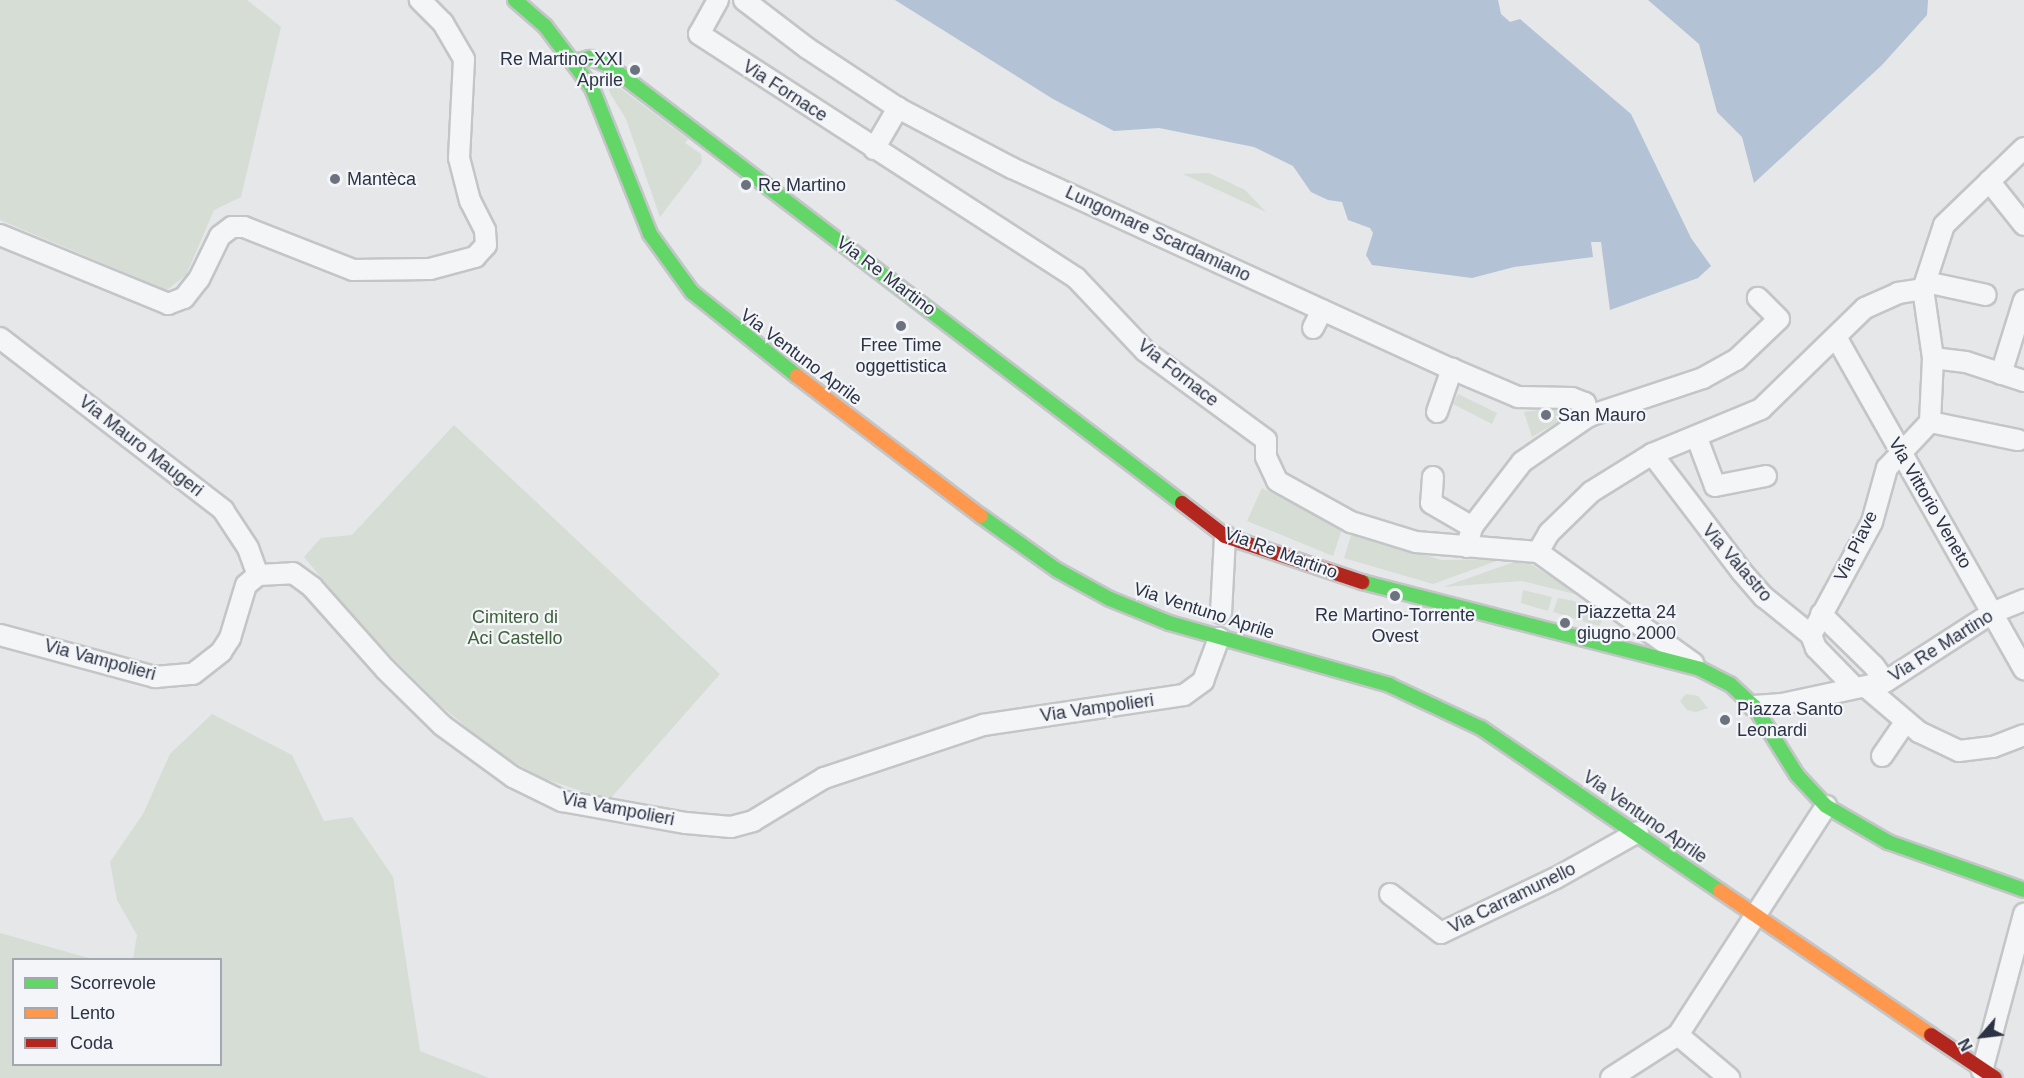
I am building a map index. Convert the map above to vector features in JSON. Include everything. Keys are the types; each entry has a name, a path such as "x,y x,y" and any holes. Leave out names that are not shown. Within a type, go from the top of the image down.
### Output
{"main road":[{"name":"Via Ventuno Aprile","path":"515,0 575,62 608,120 650,234 674,271 713,312 964,505 1056,570 1110,599 1219,638 1389,685 1437,704 1481,728 1638,832 1754,915 1989,1074"},
{"name":"Via Re Martino","path":"575,62 590,58 608,65 1225,536 1321,570 1443,605 1700,669 1730,684 1754,706"},
{"path":"1754,706 1797,775 1826,806 1888,842 2024,890"}],"street":[{"path":"0,235 168,304 184,298 199,279 220,236 232,227 244,227 353,270 430,269 475,257 486,244 485,230 470,201 459,159 464,59 443,23 420,0"},
{"name":"Via Fornace","path":"717,0 699,34 1076,279 1145,351 1266,440 1266,457 1277,481 1296,494 1351,522 1416,542 1538,552"},
{"name":"Lungomare Scardamiano","path":"744,0 807,48 898,108 1012,168 1518,397 1572,398 1585,403 1589,417"},
{"path":"874,149 898,108"},
{"path":"2018,440 1930,422 1933,358 1924,286 1944,225 2024,148"},
{"path":"1989,181 2024,225"},
{"path":"1700,669 1538,552 1549,533 1591,492 1652,454 1697,438 1761,409 1865,308 1898,293 1924,286 1986,295"},
{"path":"1467,547 1472,527 1522,462 1589,417 1703,378 1736,360 1779,319 1758,298"},
{"path":"2001,374 2024,300"},
{"path":"1313,328 1322,310"},
{"name":"Via Vittorio Veneto","path":"1836,337 2024,669"},
{"name":"Via Mauro Maugeri","path":"0,338 224,510 248,548 258,575"},
{"path":"1933,358 1966,362 2024,381"},
{"path":"1437,412 1452,369"},
{"name":"Via Piave","path":"1811,635 1872,522 1887,468 1900,451 1930,422"},
{"path":"1697,438 1715,486 1766,476"},
{"name":"Via Valastro","path":"1652,454 1741,571 1764,597 1811,635 1816,648 1919,732 1959,751 1993,747 2024,736"},
{"path":"1433,477 1431,503 1472,527"},
{"path":"1221,613 1225,536"},
{"name":"Via Vampolieri","path":"0,635 155,677 194,674 221,652 230,638 246,585 258,575 293,573 312,587 385,669 443,726 513,777 562,801 686,823 731,826 753,821 824,778 982,724 1184,695 1203,681 1219,638"},
{"name":"Via Re Martino","path":"1754,706 1782,704 1885,682 1992,613 2024,600"},
{"path":"1821,614 1874,666 1885,682"},
{"path":"1882,756 1906,721"},
{"path":"1611,1078 1678,1035 1826,806"},
{"name":"Via Carramunello","path":"1390,894 1441,933 1556,878 1638,832"},
{"path":"1989,1074 2024,914"},
{"path":"1678,1035 1729,1078"}],"green space":[{"path":"0,0 247,0 281,27 241,197 214,210 186,275 167,290 0,220"},
{"path":"612,82 688,139 685,143 701,154 702,162 660,217 626,119 610,93 608,85"},
{"path":"1209,173 1245,190 1266,212 1183,174"},
{"path":"1458,394 1497,413 1492,424 1453,404"},
{"path":"1558,408 1565,411 1563,419 1532,437 1524,412"},
{"name":"Cimitero di Aci Castello","path":"454,425 720,674 609,800 539,777 491,748 439,704 364,629 304,557 321,538 352,535"},
{"path":"1262,488 1342,529 1333,556 1247,521"},
{"path":"1352,532 1441,560 1502,559 1433,584 1344,558"},
{"path":"1523,559 1579,595 1522,581 1443,587"},
{"path":"1523,590 1552,597 1548,611 1521,603"},
{"path":"1558,598 1574,601 1602,621 1599,626 1553,612"},
{"path":"1686,694 1698,696 1708,708 1696,712 1687,710 1680,701"},
{"path":"212,714 292,755 324,821 352,817 393,877 420,1051 489,1078 0,1078 0,933 88,958 12,958 12,1066 222,1066 222,958 133,958 137,935 117,900 110,862 143,814 170,754"}],"water":[{"path":"895,0 1498,0 1501,14 1510,22 1520,19 1631,114 1691,238 1711,266 1698,278 1610,310 1601,242 1591,242 1593,257 1514,267 1472,278 1372,265 1366,255 1373,233 1370,228 1348,220 1342,202 1328,200 1311,192 1293,166 1254,147 1159,128 1114,131 1053,99"},
{"path":"1648,0 1928,0 1927,15 1882,65 1754,183 1742,137 1717,112 1699,44"}],"traffic: fast":[{"path":"515,0 545,26 592,88 650,234 692,292 797,376"},
{"path":"575,62 590,58 608,65 1182,503"},
{"path":"981,516 1057,570 1110,599 1169,623 1389,685 1481,728 1720,891"},
{"path":"1362,582 1700,669 1730,684 1754,706 1797,775 1826,806 1888,842 2024,890"}],"traffic: slow":[{"path":"797,376 981,516"},
{"path":"1720,891 1931,1035"}],"traffic: jam":[{"path":"1182,503 1225,536 1362,582"},
{"path":"1931,1035 1995,1078"}],"place":[{"name":"Re Martino-XXI Aprile","path":"635,70"},
{"name":"Mantèca","path":"335,179"},
{"name":"Re Martino","path":"746,185"},
{"name":"Free Time oggettistica","path":"901,326"},
{"name":"San Mauro","path":"1546,415"},
{"name":"Re Martino-Torrente Ovest","path":"1395,596"},
{"name":"Piazzetta 24 giugno 2000","path":"1565,623"},
{"name":"Piazza Santo Leonardi","path":"1725,720"}]}
